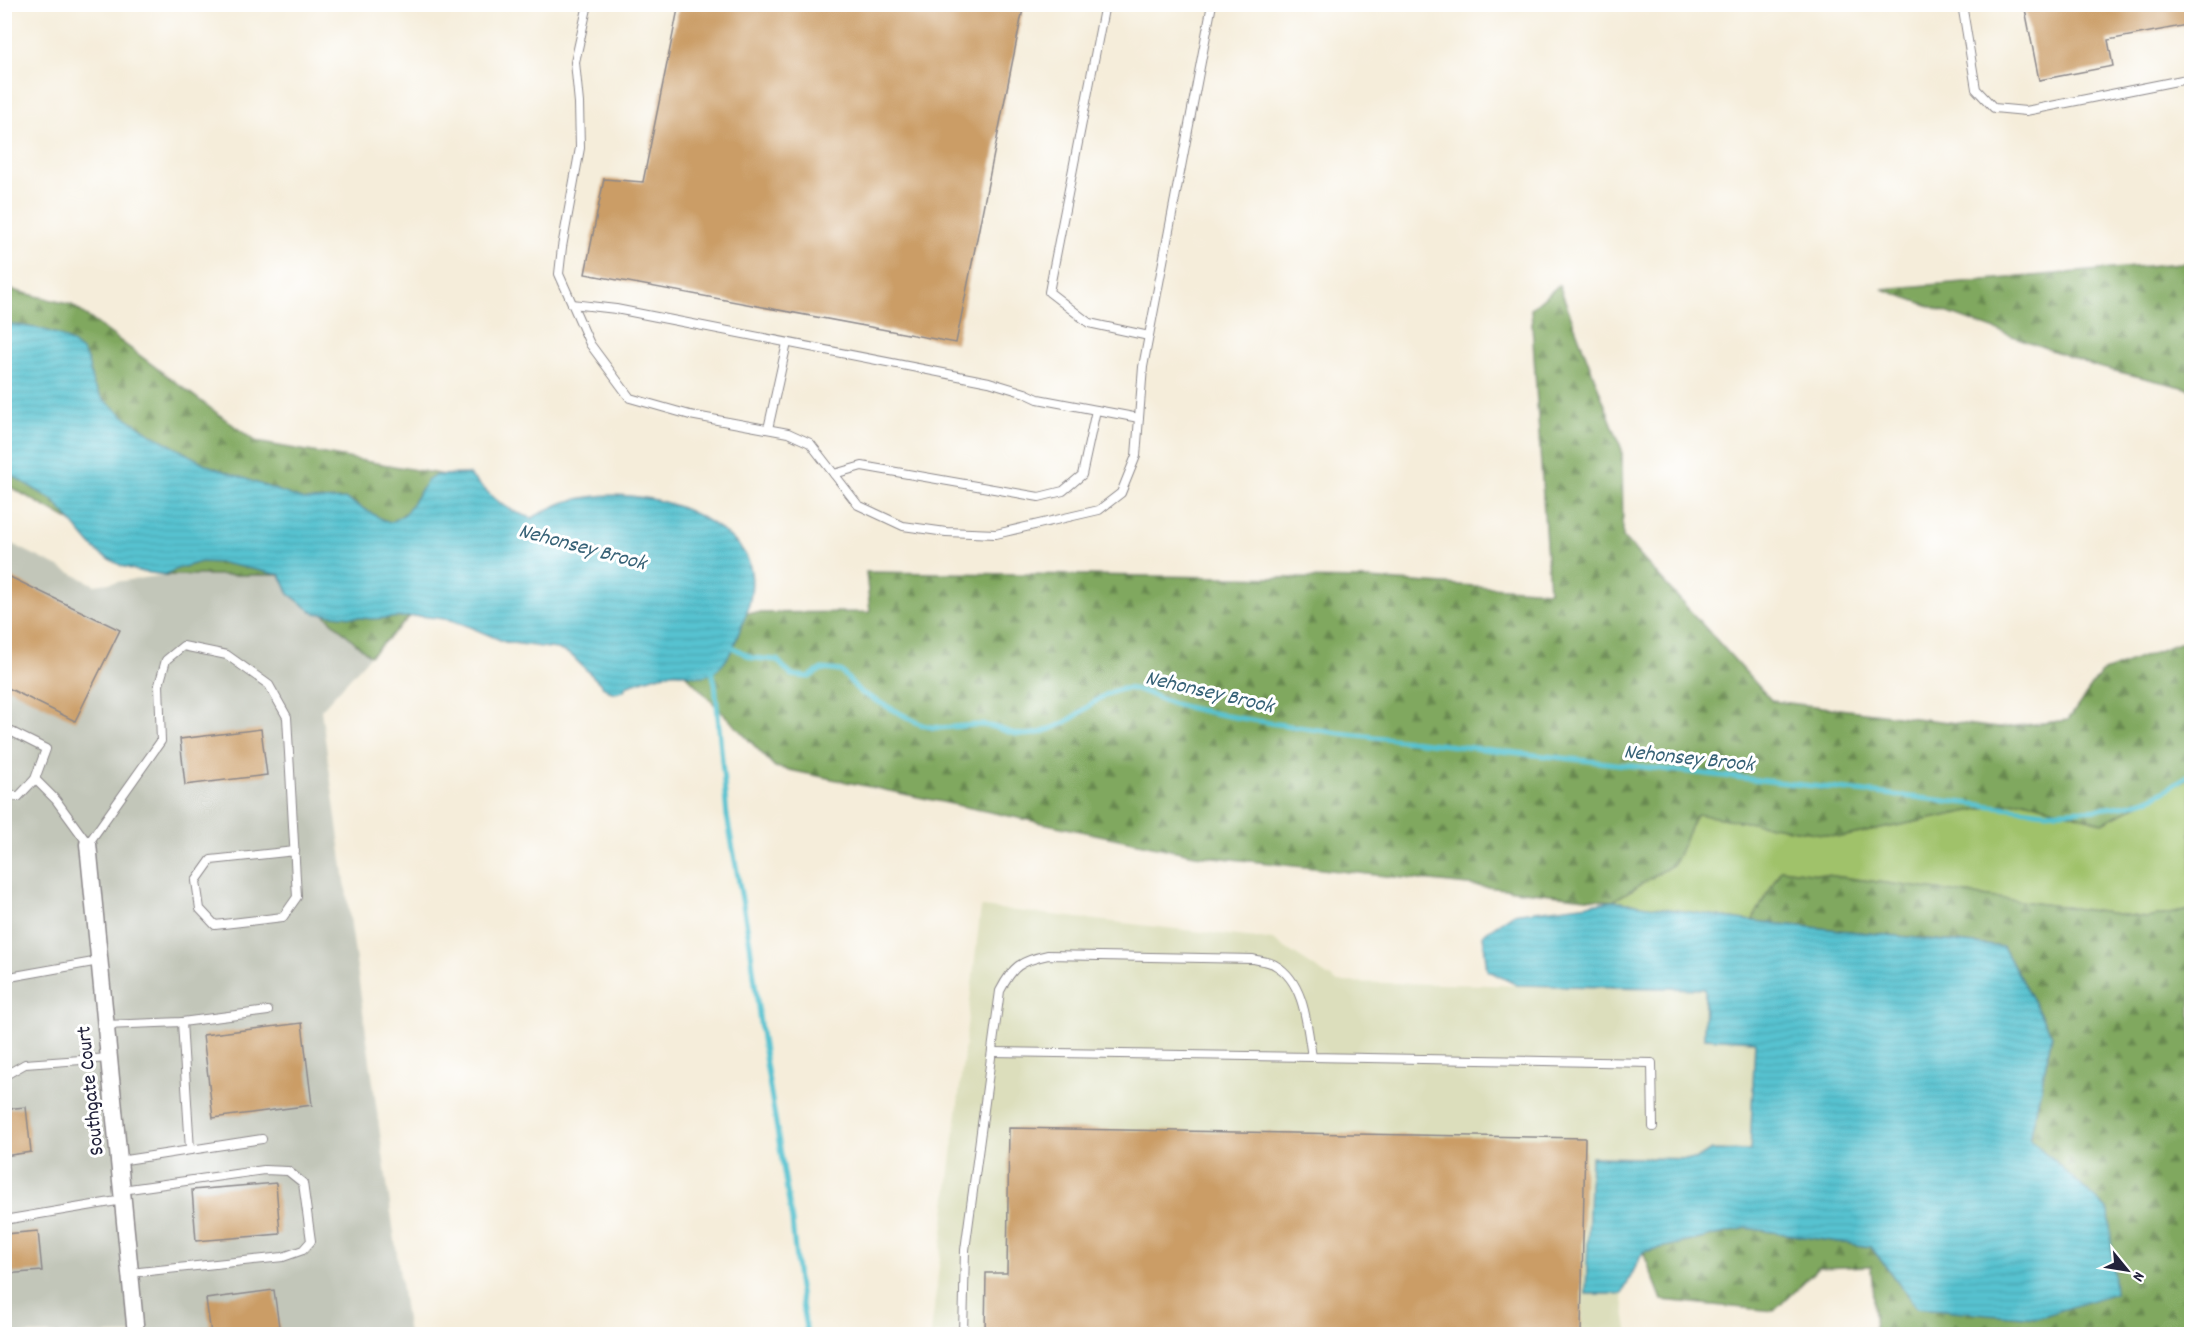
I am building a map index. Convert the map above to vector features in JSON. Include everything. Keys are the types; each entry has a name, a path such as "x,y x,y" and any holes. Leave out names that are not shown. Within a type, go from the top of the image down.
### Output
{"street":[{"name":"Southgate Court","path":"88,844 136,1335"}],"lane":[{"path":"588,4 575,62 580,148 559,274 590,344 630,398 690,415 788,433 810,443 858,505 903,526 946,532 996,534 1099,510 1121,493 1136,456 1143,367 1212,4"},
{"path":"1106,4 1049,292 1089,323 1149,336"},
{"path":"1962,4 1976,89 1994,108 2026,111 2192,78"},
{"path":"572,304 616,309 989,382 1038,399 1139,418"},
{"path":"768,429 787,343"},
{"path":"834,474 862,466 1039,497 1063,491 1082,475 1096,410"},
{"path":"35,779 56,800 88,844 161,741 159,685 166,660 183,646 227,655 269,686 287,717 295,851 297,897 283,917 215,925 200,909 196,881 211,860 295,851"},
{"path":"4,728 46,749 35,779 18,797 4,792"},
{"path":"963,1335 965,1250 1000,991 1010,971 1026,959 1048,955 1252,959 1274,964 1291,977 1300,998 1312,1056"},
{"path":"4,978 99,961"},
{"path":"105,1025 182,1022 268,1011"},
{"path":"182,1022 190,1150"},
{"path":"992,1052 1653,1063 1653,1127"},
{"path":"4,1076 25,1064 109,1058"},
{"path":"119,1161 262,1139"},
{"path":"4,1220 122,1195 264,1170 288,1171 303,1183 311,1241 303,1250 283,1257 130,1273"}],"shaded area":[{"path":"4,540 95,585 165,575 281,575 370,656 321,710 408,1334 5,1334"},
{"path":"981,907 1273,940 1337,982 1705,989 1755,1040 1750,1152 1711,1150 1697,1159 1591,1158 1586,1294 1622,1294 1629,1334 931,1334"}],"green space":[{"path":"2191,262 2191,389 2098,367 1882,289"},
{"path":"1559,285 1622,450 1623,537 1772,701 1999,728 2068,720 2101,673 2191,638 2191,777 2103,823 2024,800 1841,837 1696,814 1674,864 1613,901 1195,855 775,767 661,649 728,613 870,612 866,572 1369,579 1549,591 1531,309"},
{"path":"4,288 72,305 256,442 474,480 441,586 370,656 281,575 165,575 5,484"},
{"path":"2191,777 2191,910 2147,918 1781,869 1752,921 1613,901 1674,864 1696,814 1841,837 2024,800 2103,823"},
{"path":"1781,869 2147,918 2191,910 2191,1334 1875,1334 1871,1266 1818,1268 1774,1311 1662,1300 1643,1252 1747,1228 1871,1247 1917,1308 2109,1211 2030,1139 2052,1035 2003,947 1752,921"}],"water":[{"path":"4,323 41,329 70,341 83,352 88,361 93,385 103,399 151,434 207,465 304,500 346,499 389,523 405,514 427,481 436,475 468,474 504,506 532,518 564,502 610,495 651,499 690,512 708,521 728,536 741,548 748,560 752,577 751,594 733,646 722,665 707,675 677,673 656,676 628,685 623,691 615,693 607,690 571,655 557,649 505,642 445,619 421,616 372,619 314,613 289,594 280,575 222,563 201,562 165,575 122,566 100,554 54,501 5,471"},
{"path":"1613,901 1752,921 2003,947 2052,1035 2030,1139 2109,1211 2115,1293 2037,1318 1917,1308 1871,1247 1747,1228 1643,1252 1622,1294 1586,1294 1591,1157 1697,1159 1711,1150 1750,1151 1755,1041 1704,1038 1705,989 1517,985 1487,970 1483,934 1513,914"}],"building":[{"path":"679,4 1024,4 956,343 585,274 604,179 643,182"},
{"path":"2024,4 2192,4 2192,24 2108,40 2113,66 2039,80"},
{"path":"4,574 120,630 75,721 4,686"},
{"path":"261,729 267,775 185,785 180,739"},
{"path":"302,1023 312,1105 213,1118 203,1035"},
{"path":"26,1107 31,1152 4,1156 4,1109"},
{"path":"1009,1128 1585,1138 1581,1334 985,1334 986,1273 1007,1273"},
{"path":"276,1183 280,1234 196,1241 192,1190"},
{"path":"38,1231 42,1271 5,1274 5,1234"},
{"path":"274,1290 280,1334 211,1334 206,1299"}],"waterway":[{"name":"Nehonsey Brook","path":"727,644 752,658 777,660 791,675 809,677 822,669 841,671 860,692 922,725 937,728 985,725 1016,734 1034,734 1064,723 1113,691 1135,689 1174,704 1215,713 1339,733 2046,812 2128,805 2160,794 2192,773"},
{"path":"711,668 715,683 727,816 750,944 762,1039 792,1221 798,1281 807,1334"}]}
